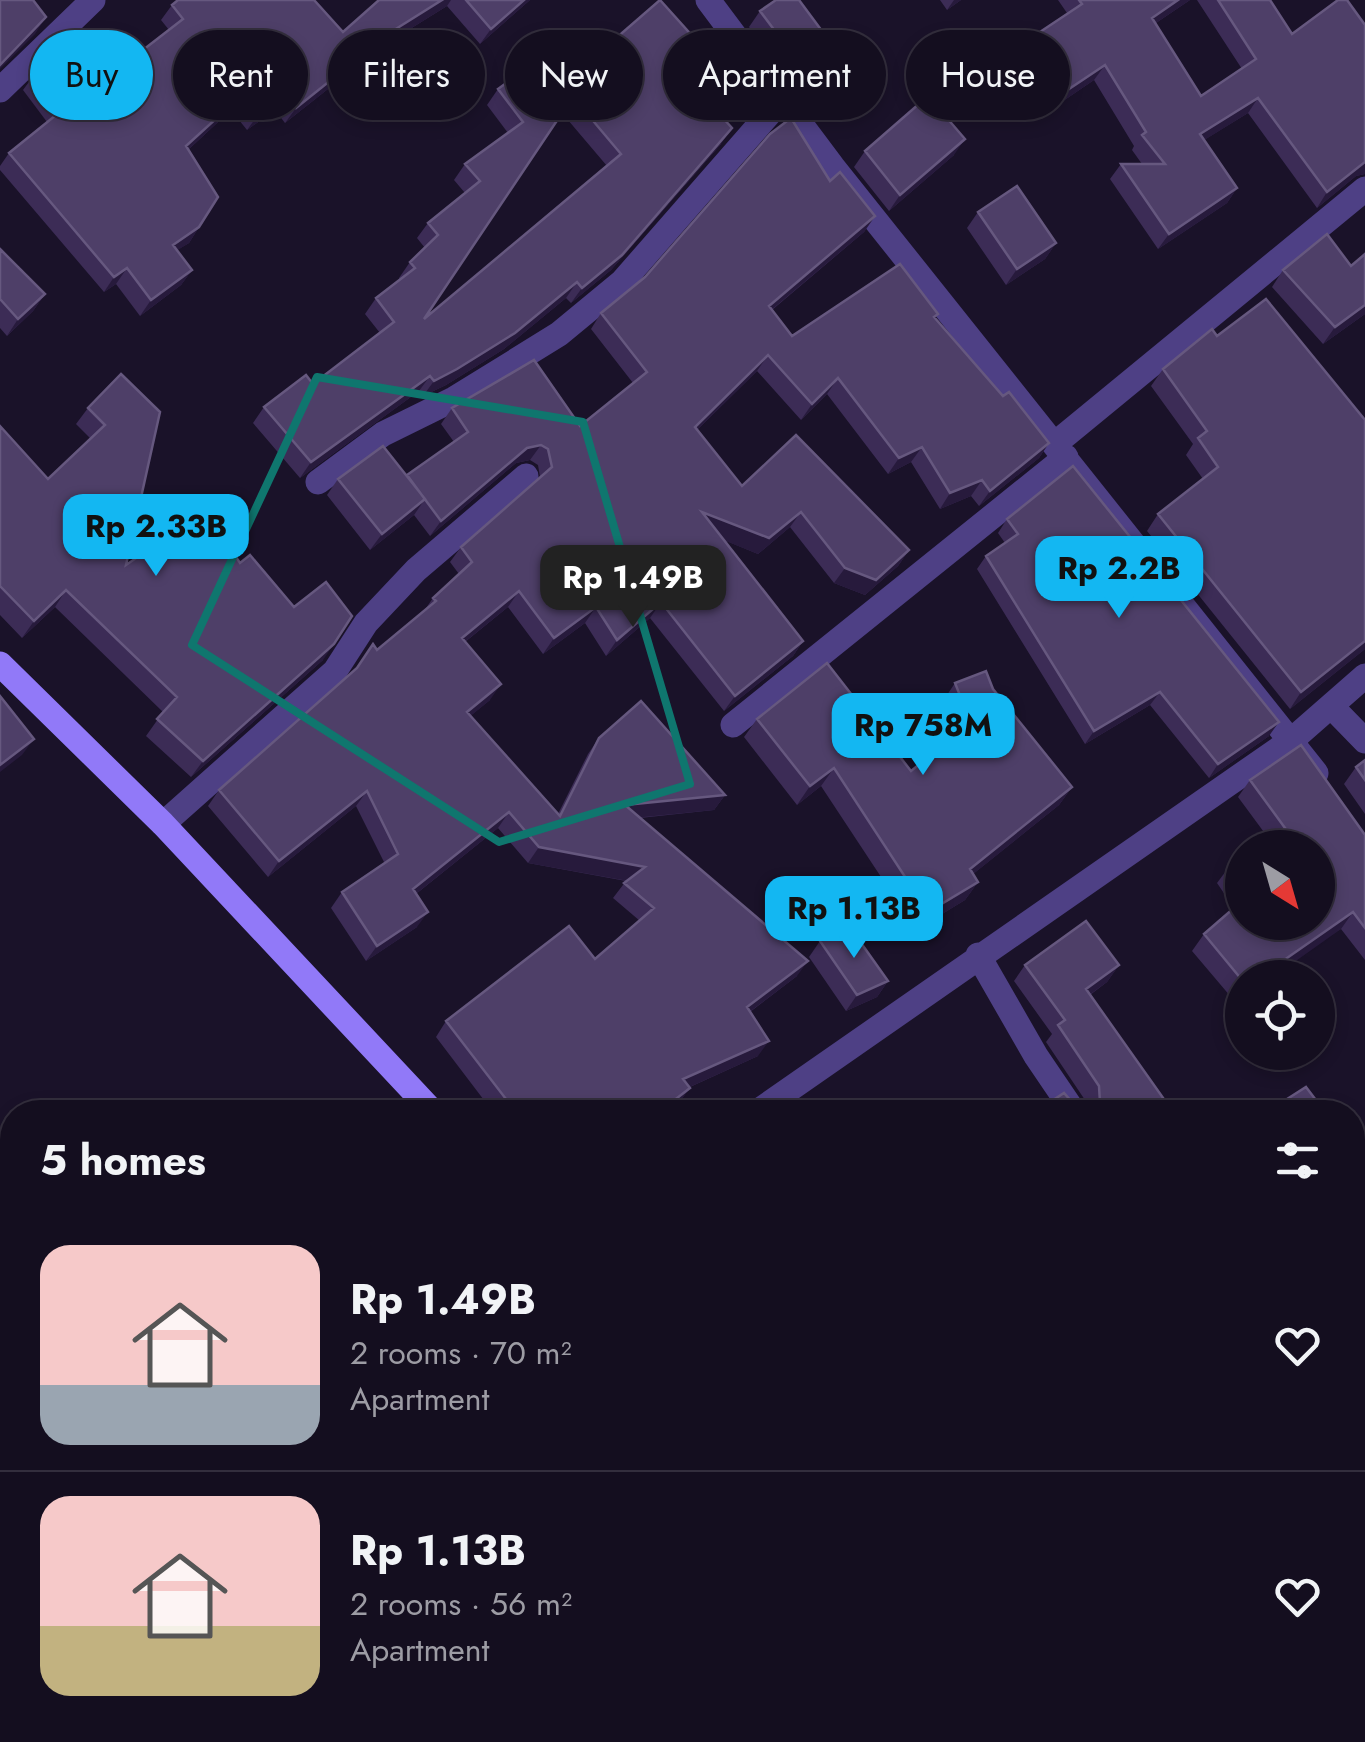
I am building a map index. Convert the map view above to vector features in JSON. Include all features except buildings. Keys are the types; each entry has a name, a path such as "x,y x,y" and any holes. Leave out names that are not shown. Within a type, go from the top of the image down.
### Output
{"street":[{"path":"0,90 93,0"},
{"path":"708,0 730,30"},
{"path":"318,482 383,434 454,399 584,313 672,230 765,120"},
{"path":"798,120 1293,739 1334,798"},
{"path":"733,725 1365,189"},
{"path":"1248,285 1271,310"},
{"path":"163,824 335,671 366,623 416,570 526,476"},
{"path":"0,664 163,824 422,1100"},
{"path":"774,1100 978,954 1087,885 1293,739 1365,676"},
{"path":"1331,706 1365,741"},
{"path":"978,954 1066,1100"}],"highlighted area":[{"path":"317,377 583,422 690,784 499,842 192,645"}]}
